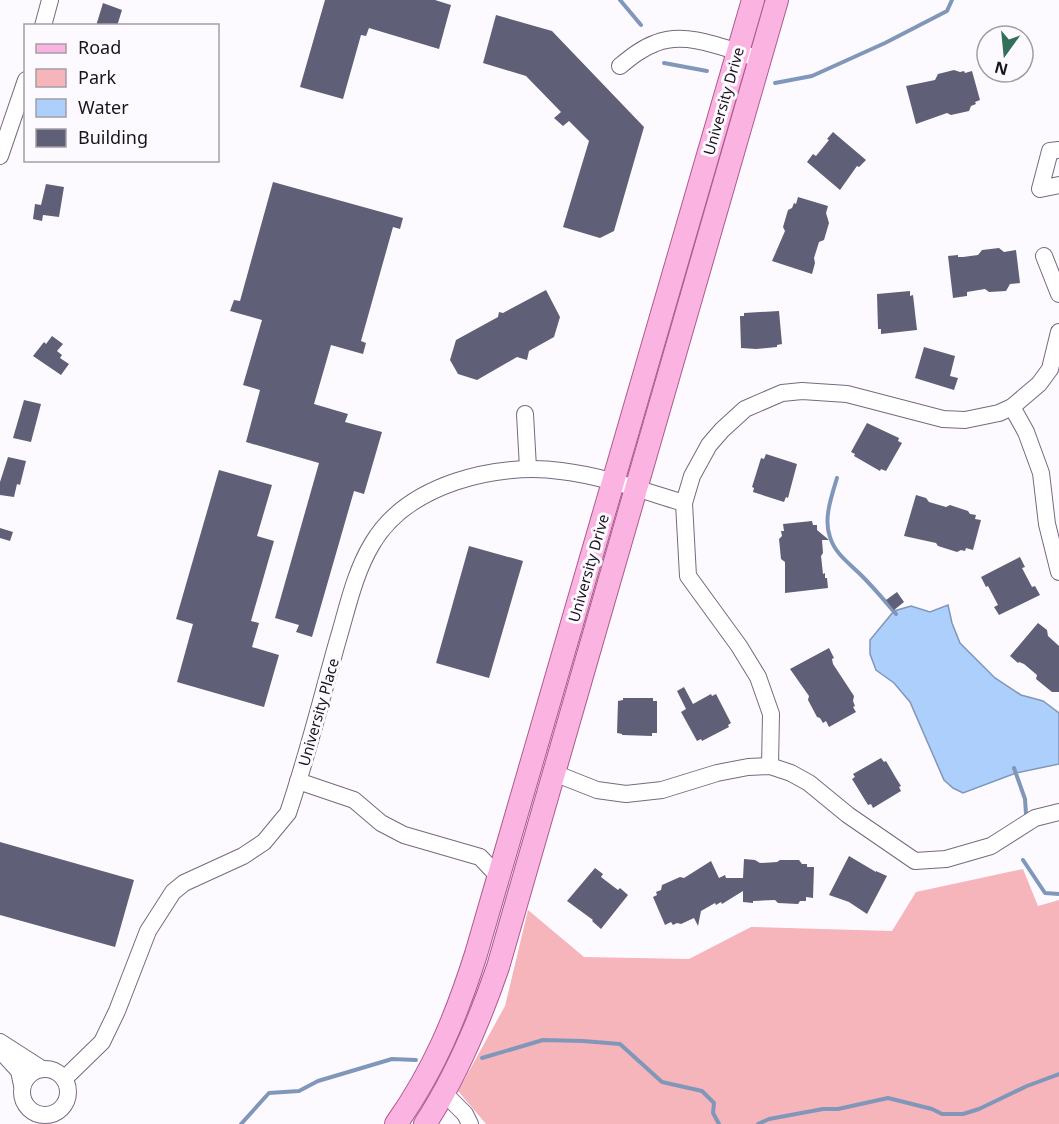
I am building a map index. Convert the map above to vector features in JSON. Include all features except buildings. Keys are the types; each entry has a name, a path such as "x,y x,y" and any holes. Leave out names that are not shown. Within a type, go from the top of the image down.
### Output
{"main road":[{"name":"University Drive","path":"396,1124 430,1071 458,1010 507,850 753,0"},
{"name":"University Drive","path":"425,1124 474,1035 498,967 777,0"}],"street":[{"path":"44,24 50,0"},
{"path":"620,66 645,48 667,40 685,39 760,59"},
{"path":"0,156 24,86"},
{"path":"1059,150 1050,151 1040,189 1059,185"},
{"path":"1044,256 1059,294"},
{"path":"770,766 771,714 758,677 739,646 688,576 684,503 700,459 722,430 745,409 782,393 802,391 847,394 943,419 965,420 999,413 1012,406 1039,384 1050,369 1059,332"},
{"path":"1012,406 1026,432 1041,473 1051,492 1047,524 1059,572"},
{"path":"525,414 528,468"},
{"name":"University Place","path":"64,1079 102,1042 117,1011 148,931 173,892 184,882 243,856 264,842 288,813 346,611 364,559 388,523 434,490 473,477 528,468 564,471 613,482 684,503"},
{"path":"554,773 597,790 626,794 662,790 717,773 748,767 770,766 791,773 809,783 857,822 915,861 946,859 991,846 1035,818 1059,812"},
{"path":"298,781 354,800 381,823 404,835 480,857 499,877"},
{"path":"480,857 507,850"},
{"path":"0,1042 42,1069 55,1071 64,1079 68,1098 63,1117 49,1116 45,1120 25,1105 22,1099 22,1077 0,1050"},
{"path":"22,1085 30,1074 42,1069"},
{"path":"444,1093 465,1114 470,1124"}],"green space":[{"path":"1023,869 1038,906 1059,900 1059,1124 486,1124 458,1091 505,1006 528,910 584,957 689,959 751,927 892,931 916,892"}],"water":[{"path":"948,605 960,643 995,678 1021,695 1043,701 1059,713 1059,764 1016,773 963,793 944,780 910,702 894,683 876,670 870,654 870,640 894,611 911,606 930,612"}],"waterway":[{"path":"620,0 641,25"},
{"path":"775,83 812,76 885,43 947,11 952,0"},
{"path":"664,63 707,71"},
{"path":"837,478 827,523 832,543 843,558 896,614"},
{"path":"1014,768 1025,799 1026,814"},
{"path":"1023,860 1045,893 1059,894"},
{"path":"482,1058 543,1040 620,1044 662,1082 702,1091 714,1103 713,1113 719,1124"},
{"path":"241,1124 269,1093 299,1091 318,1081 392,1059 416,1060"},
{"path":"758,1124 769,1119 823,1109 838,1109 888,1098 932,1109 942,1114 963,1114 1059,1074"}]}
